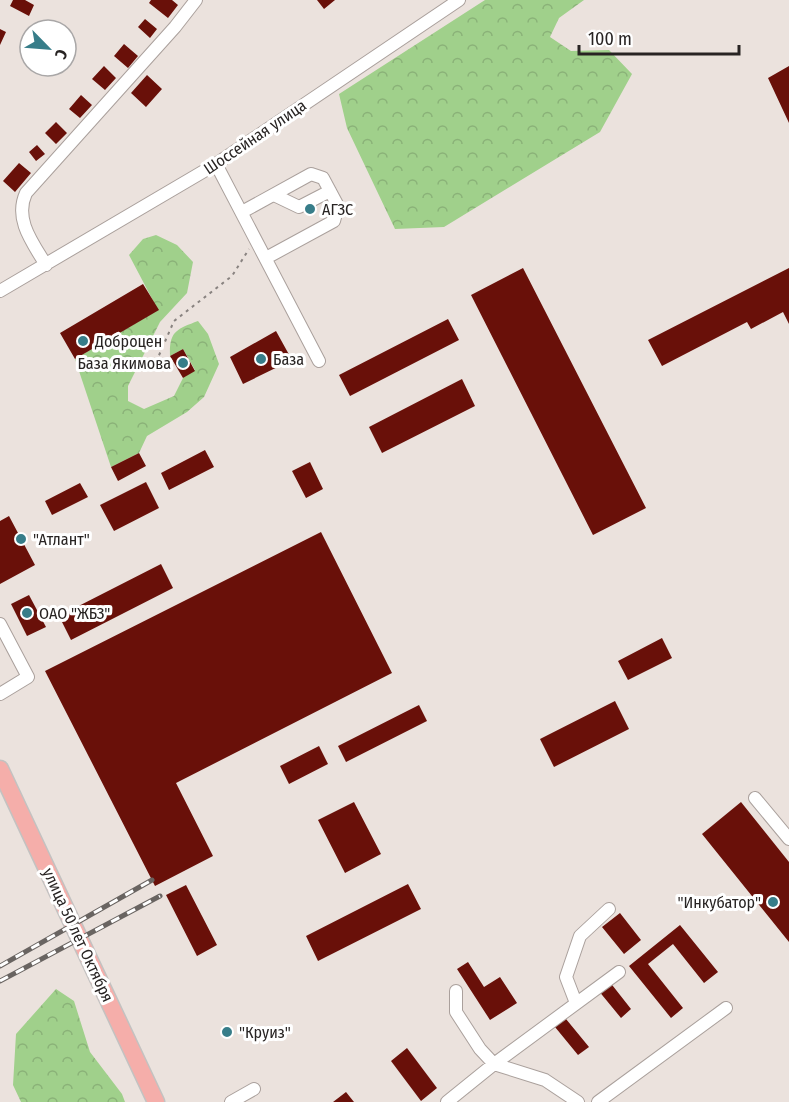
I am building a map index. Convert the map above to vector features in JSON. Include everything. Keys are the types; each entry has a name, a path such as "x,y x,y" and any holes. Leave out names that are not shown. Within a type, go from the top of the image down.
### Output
{"main road":[{"name":"улица 50 лет Октября","path":"0,769 156,1102"}],"street":[{"path":"46,265 27,232 22,217 21,204 26,193 175,27 196,0"},
{"name":"Шоссейная улица","path":"0,291 216,164 459,0"},
{"path":"216,164 319,361"},
{"path":"242,212 310,174 323,178 338,206 334,221 266,258"},
{"path":"274,195 299,207 330,191"},
{"path":"0,624 28,677 0,694"},
{"path":"755,798 789,839"},
{"path":"576,1003 566,977 580,936 609,909"},
{"path":"447,1102 494,1064 619,972"},
{"path":"456,991 456,1012 480,1049 494,1064 545,1080 578,1102"},
{"path":"598,1102 726,1008"},
{"path":"231,1102 254,1089"}],"path":[{"path":"153,369 174,321 232,276 255,239"}],"green space":[{"path":"485,0 584,0 559,18 550,37 571,51 609,50 632,74 600,132 444,227 395,229 347,128 339,94"},
{"path":"156,235 177,245 193,262 187,293 160,322 128,386 128,401 144,409 174,396 183,378 195,370 183,349 170,356 171,341 180,329 198,321 208,334 219,364 204,397 187,412 147,436 139,453 111,467 75,359 158,310 129,255 143,239"},
{"path":"56,989 74,1001 90,1052 122,1094 125,1102 21,1102 13,1085 16,1034"}],"building":[{"path":"13,0 25,0 34,5 29,16 10,6"},
{"path":"151,0 172,0 178,5 168,18 149,3"},
{"path":"317,0 335,0 324,9"},
{"path":"145,19 157,29 150,38 138,27"},
{"path":"0,29 6,32 0,45"},
{"path":"124,44 138,56 128,68 114,56"},
{"path":"104,66 116,78 105,90 92,79"},
{"path":"789,66 789,123 768,78"},
{"path":"147,75 162,89 146,107 131,93"},
{"path":"81,95 92,105 80,118 69,109"},
{"path":"56,122 67,133 56,144 45,133"},
{"path":"37,145 45,154 36,161 29,152"},
{"path":"19,163 31,173 15,192 3,181"},
{"path":"523,268 646,508 593,535 471,295"},
{"path":"789,268 789,324 783,312 751,329 747,322 662,366 648,340"},
{"path":"143,284 159,310 75,359 60,333"},
{"path":"448,319 459,340 350,396 339,375"},
{"name":"База","path":"276,331 292,360 243,384 230,357"},
{"name":"База Якимова","path":"183,349 195,371 183,378 170,356"},
{"path":"462,379 475,406 382,453 369,427"},
{"path":"205,450 214,467 169,490 161,473"},
{"path":"139,453 146,466 118,481 111,467"},
{"path":"310,462 323,489 306,498 292,471"},
{"path":"146,482 159,508 114,531 100,505"},
{"path":"80,483 88,497 52,515 45,501"},
{"path":"9,516 35,565 0,584 0,521"},
{"path":"321,532 392,673 176,783 213,856 155,886 45,671"},
{"path":"161,564 173,588 71,640 59,616"},
{"path":"29,595 46,627 27,636 11,604"},
{"path":"662,638 672,658 628,680 618,661"},
{"path":"615,701 629,729 554,767 540,739"},
{"path":"419,705 427,721 346,762 338,746"},
{"path":"319,746 328,764 289,784 280,766"},
{"path":"354,802 381,854 345,873 318,820"},
{"name":"\"Инкубатор\"","path":"741,802 789,862 789,942 702,834"},
{"path":"408,884 421,909 318,961 306,936"},
{"path":"186,885 217,945 197,956 166,895"},
{"path":"620,913 641,940 624,954 602,927"},
{"path":"680,925 718,972 704,983 673,944 648,964 683,1008 671,1018 629,966"},
{"path":"468,962 484,987 500,977 517,1003 490,1020 457,969"},
{"path":"609,981 631,1009 621,1018 598,990"},
{"path":"566,1019 589,1047 578,1055 555,1027"},
{"path":"407,1048 437,1088 421,1101 391,1061"},
{"path":"346,1092 354,1102 333,1102"}],"railway":[{"path":"0,966 152,880"},
{"path":"0,981 160,896"}],"place":[{"name":"АГЗС","path":"310,209"},
{"name":"Доброцен","path":"83,341"},
{"name":"База","path":"261,359"},
{"name":"База Якимова","path":"183,363"},
{"name":"\"Атлант\"","path":"21,539"},
{"name":"ОАО \"ЖБЗ\"","path":"27,613"},
{"name":"\"Инкубатор\"","path":"773,902"},
{"name":"\"Круиз\"","path":"227,1032"}]}
